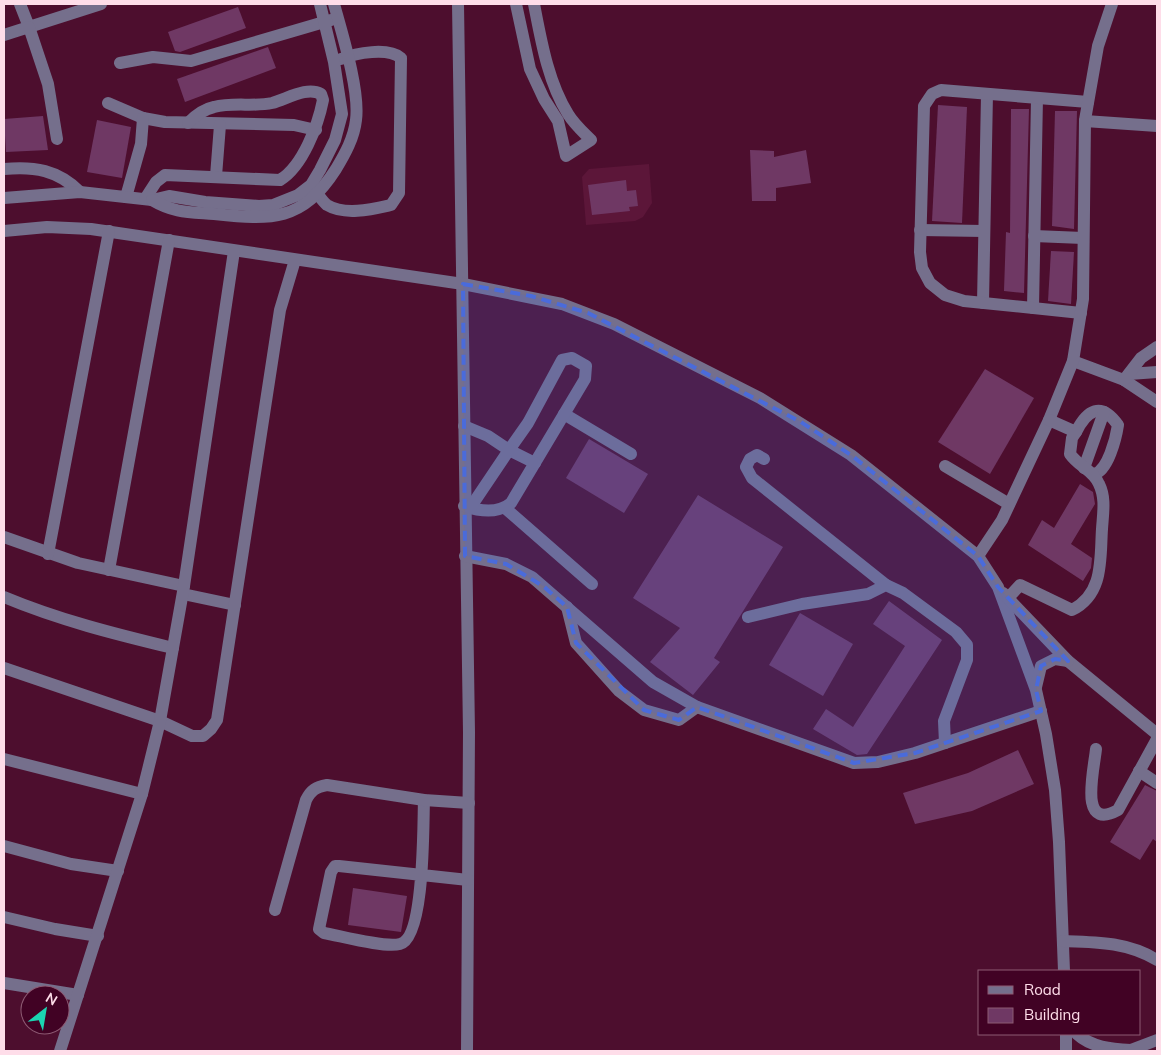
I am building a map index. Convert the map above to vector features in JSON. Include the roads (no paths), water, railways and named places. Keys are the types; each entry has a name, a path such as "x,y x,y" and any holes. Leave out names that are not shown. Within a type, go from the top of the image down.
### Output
{"street":[{"path":"20,4 48,84 57,139"},
{"path":"4,35 101,4"},
{"path":"314,190 332,148 342,114 334,62 320,4"},
{"path":"4,198 80,192 148,200 169,196 243,205 272,205 314,190 345,155 357,119 348,56 334,4"},
{"path":"458,4 464,426 467,507 465,556 469,803 467,1051"},
{"path":"516,4 530,69 544,99 563,118 591,140 566,156 563,118 541,42 534,4"},
{"path":"978,556 1002,520 1049,420 1073,361 1081,313 1085,121 1098,46 1112,4"},
{"path":"120,62 152,57 191,61 324,21 338,19"},
{"path":"314,190 326,204 338,209 364,210 391,205 399,193 401,58 386,52 348,56 334,62"},
{"path":"1081,313 983,302 945,295 930,283 922,268 920,230 924,106 932,94 941,90 1088,102"},
{"path":"148,200 156,182 165,175 280,180 291,170 316,130 323,100 321,94 310,91 269,104 227,104 212,107 199,113 188,123"},
{"path":"983,302 987,94"},
{"path":"1032,308 1037,98"},
{"path":"108,103 143,118 165,122 301,126 316,130"},
{"path":"269,104 270,126"},
{"path":"126,197 141,144 143,118"},
{"path":"1085,121 1157,126"},
{"path":"216,176 220,125"},
{"path":"332,148 345,155"},
{"path":"4,169 34,169 56,174 66,179 80,192"},
{"path":"4,231 69,226 463,284 531,296 588,313 760,398 851,455 978,556 998,588 1036,690 1055,790 1064,970"},
{"path":"920,230 984,231"},
{"path":"48,554 109,231"},
{"path":"1034,236 1083,238"},
{"path":"109,570 169,240"},
{"path":"60,1051 142,794 160,721 183,590 234,251"},
{"path":"4,668 160,721 192,736 202,736 211,729 216,720 235,605 280,310 295,260"},
{"path":"1126,377 1141,358 1157,347"},
{"path":"572,358 586,366 585,379 511,503 505,508 486,510 467,507 528,423 562,360 572,358"},
{"path":"1073,361 1126,377 1157,402"},
{"path":"1126,377 1157,372"},
{"path":"1089,471 1104,412"},
{"path":"1008,598 1020,585 1072,610 1081,606 1088,596 1101,569 1104,495 1089,471 1076,462 1070,454 1072,438 1087,414 1104,412 1112,416 1118,425 1116,436 1102,469 1089,471"},
{"path":"564,414 630,454"},
{"path":"1049,420 1076,432"},
{"path":"464,426 488,436 509,450 535,463"},
{"path":"764,459 757,455 750,459 746,466 752,478 886,585 903,593 956,632 967,645 967,660 944,721 945,743"},
{"path":"945,466 1009,504"},
{"path":"505,508 592,584"},
{"path":"4,536 48,554 235,605"},
{"path":"465,556 486,558 520,570 532,577 653,682 673,695 697,706 854,763 878,762 945,743 1041,711"},
{"path":"748,617 802,604 868,594 886,585"},
{"path":"998,588 1068,660 1157,734"},
{"path":"4,597 48,615 87,627 173,648"},
{"path":"567,607 576,643 619,691 644,710 678,720 697,706"},
{"path":"1036,690 1041,666 1055,659 1068,660"},
{"path":"1096,749 1091,792 1095,812 1100,816 1107,816 1118,810 1157,738"},
{"path":"4,759 142,794"},
{"path":"1140,771 1157,783"},
{"path":"275,910 310,792 317,787 327,785 424,800 469,803"},
{"path":"424,800 421,876 414,925 409,938 404,943 390,945 324,933 319,929 331,872 334,866 421,876 468,880"},
{"path":"4,846 71,864 118,871"},
{"path":"4,917 55,929 98,936"},
{"path":"1062,941 1108,942 1143,951 1157,960"},
{"path":"4,983 78,995"},
{"path":"1066,1035 1066,1051"},
{"path":"1077,1035 1097,1045 1129,1051 1157,1040"}]}
